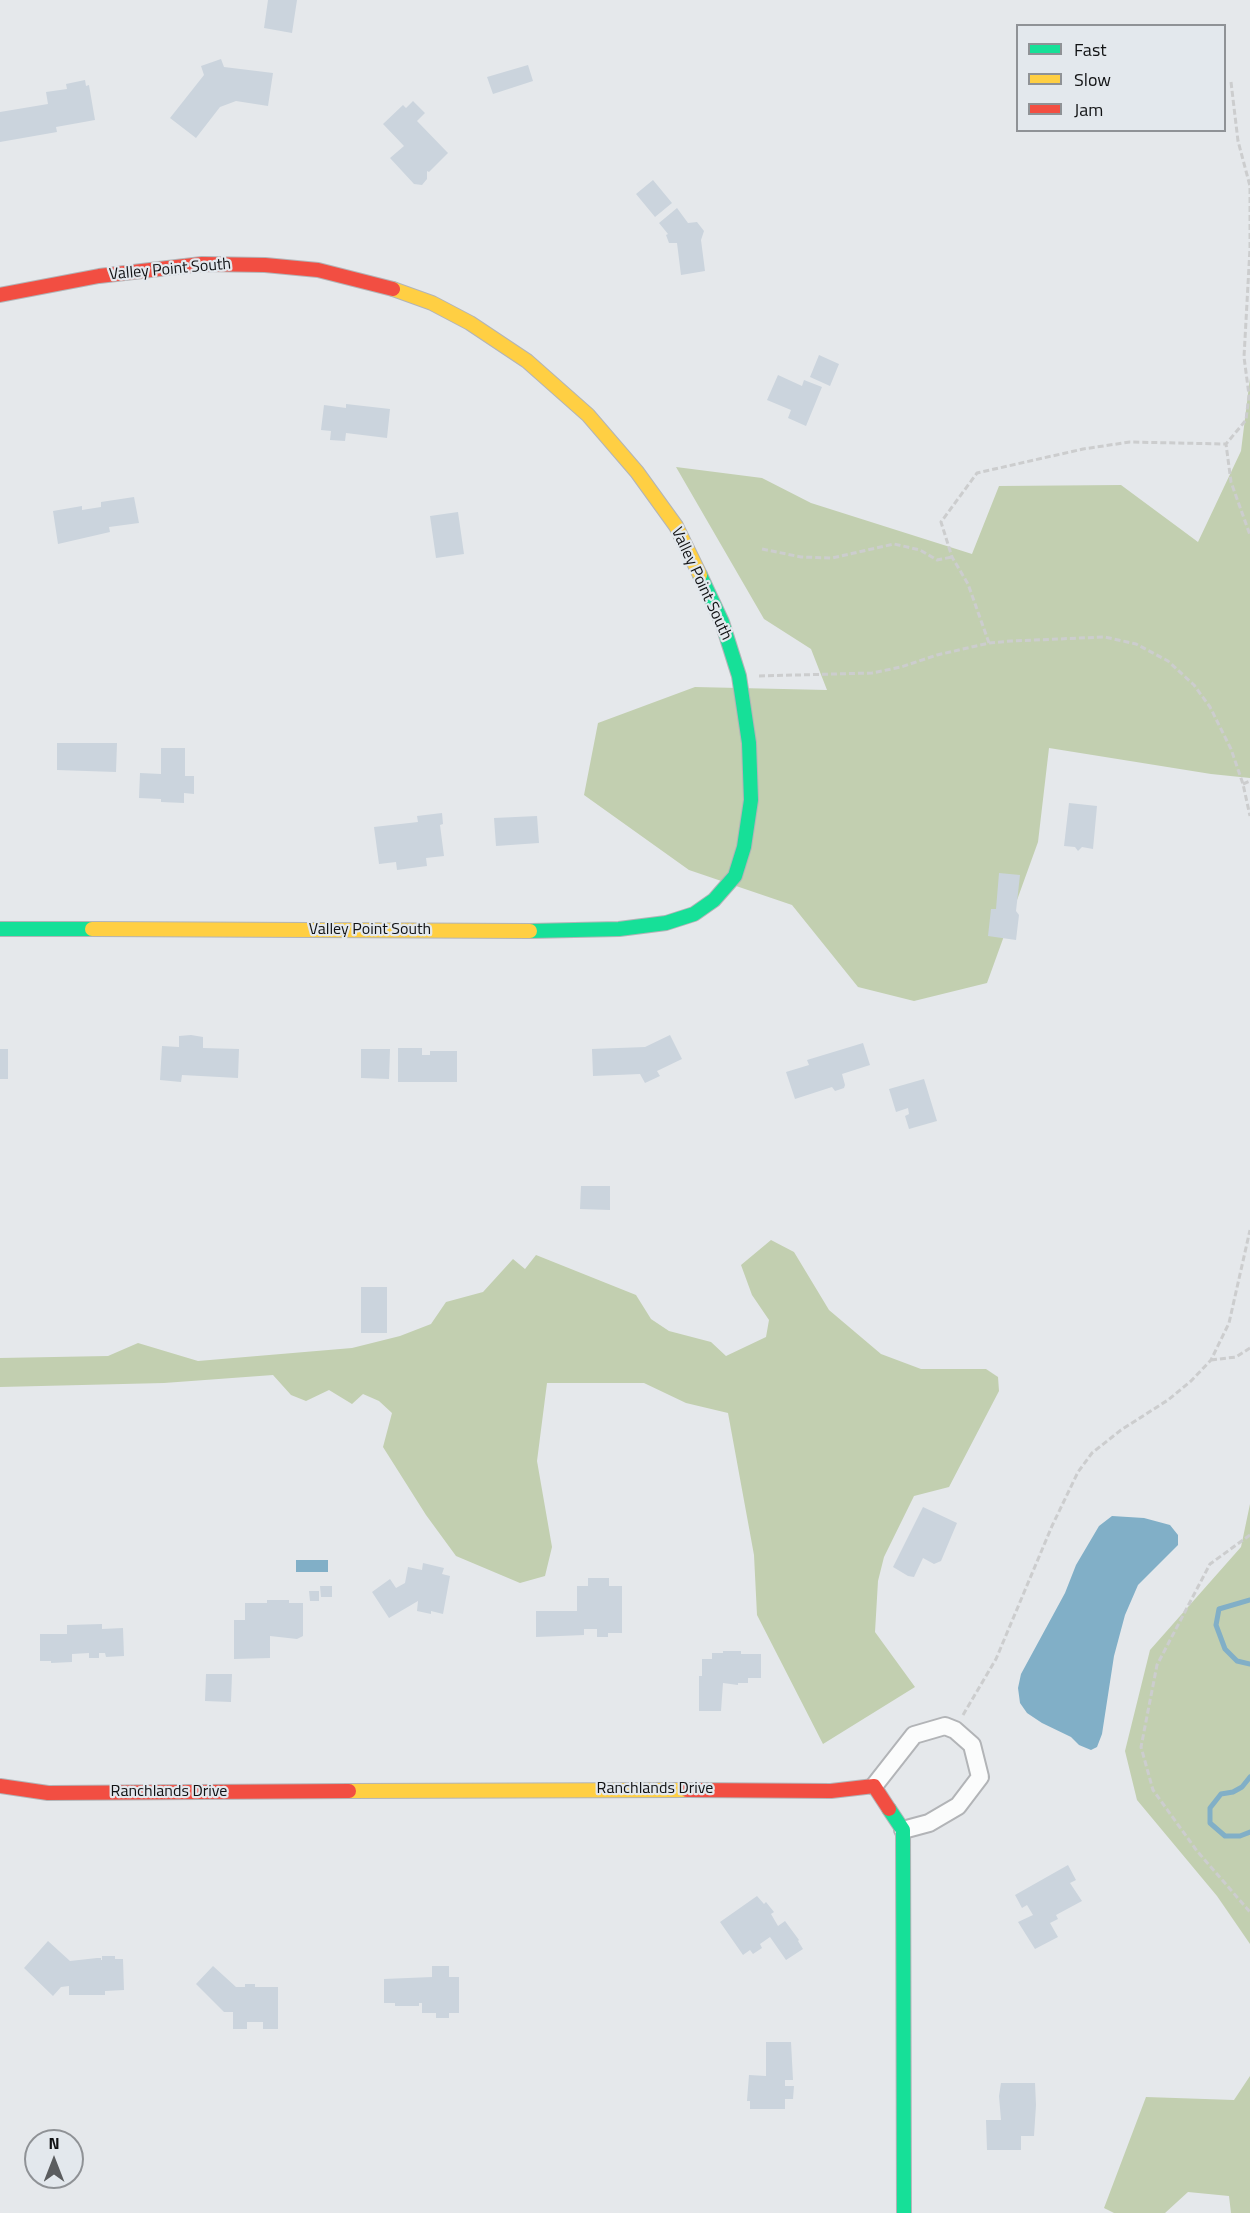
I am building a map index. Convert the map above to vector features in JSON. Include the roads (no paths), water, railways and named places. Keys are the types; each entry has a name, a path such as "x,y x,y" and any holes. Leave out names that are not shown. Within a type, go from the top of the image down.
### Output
{"street":[{"name":"Valley Point South","path":"0,295 99,276 202,264 265,265 318,270 381,285 432,303 470,323 527,361 588,415 637,472 676,526 722,622 739,676 749,743 751,800 744,847 735,876 714,900 693,914 666,923 619,929 573,931 0,928"},
{"path":"903,1830 929,1823 958,1806 980,1777 972,1745 955,1730 945,1726 914,1735 874,1786 903,1830 904,2213"},
{"name":"Ranchlands Drive","path":"0,1786 48,1793 578,1789 831,1791 874,1786"}],"water":[{"path":"1112,1516 1144,1518 1170,1525 1178,1535 1178,1545 1138,1585 1125,1615 1114,1656 1102,1734 1097,1747 1091,1750 1027,1713 1020,1703 1018,1688 1021,1674 1065,1593 1076,1565 1099,1526"},
{"path":"296,1560 328,1560 328,1572 296,1572"}],"waterway":[{"path":"1250,1600 1219,1609 1216,1625 1225,1649 1237,1661 1250,1664"},
{"path":"1250,1777 1242,1787 1233,1792 1221,1794 1210,1808 1210,1823 1225,1836 1240,1836 1250,1832"}]}
